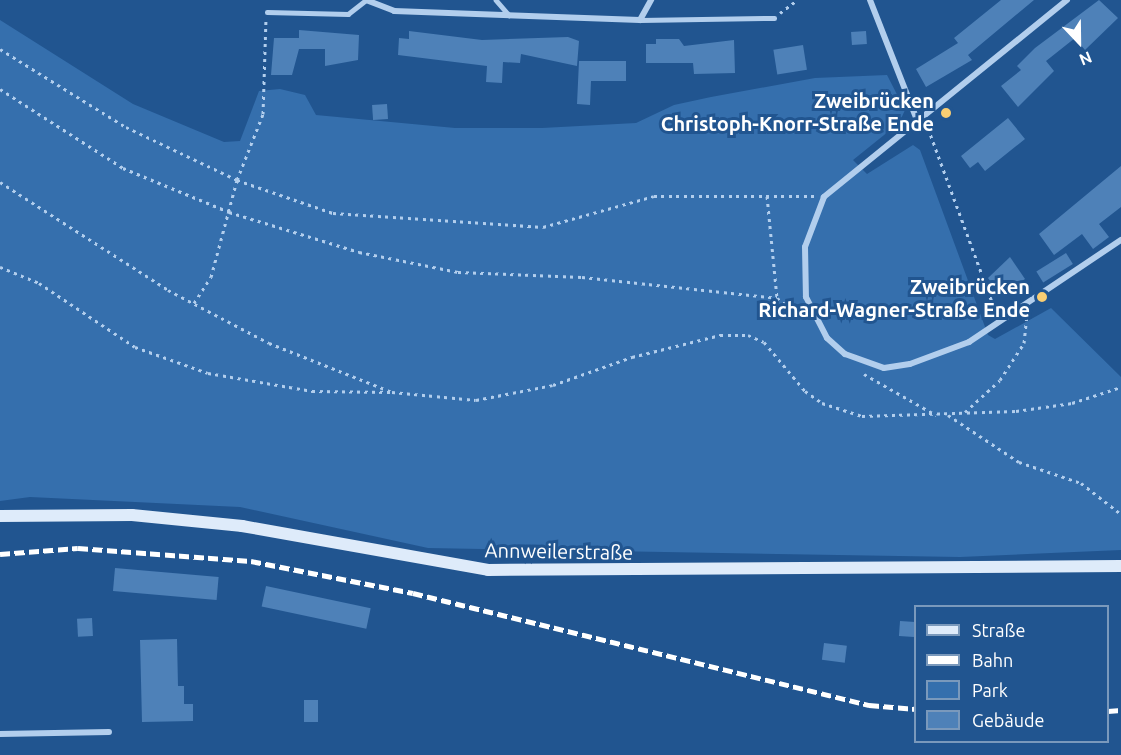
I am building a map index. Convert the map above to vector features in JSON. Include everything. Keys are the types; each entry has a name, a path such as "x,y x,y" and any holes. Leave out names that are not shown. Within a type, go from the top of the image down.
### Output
{"street":[{"path":"366,0 394,10 640,20 651,0"},
{"path":"870,0 920,118"},
{"path":"1067,0 825,196 809,227 803,282 812,312 845,354 884,368 910,364 969,342 1028,306 1121,240"},
{"name":"Annweilerstraße","path":"0,516 132,515 242,526 488,570 1121,566"},
{"path":"0,734 109,732"}],"lane":[{"path":"267,12 348,14 366,0"},
{"path":"496,0 509,15"},
{"path":"640,20 774,18"}],"path":[{"path":"774,18 796,0"},
{"path":"194,303 211,277 237,180 263,114 267,12"},
{"path":"0,49 126,127 237,180 333,213 543,227 654,196 825,196"},
{"path":"0,89 123,168 229,212 359,252 458,272 582,277 777,298 804,319"},
{"path":"920,118 1000,323"},
{"path":"0,182 194,303 269,343 392,392"},
{"path":"767,196 777,298"},
{"path":"0,267 39,283 135,347 208,373 312,391 392,392 476,400 553,386 632,357 710,338 748,335 779,355 806,391 822,403 862,416 963,414 1072,403 1121,387"},
{"path":"963,414 1000,380 1024,343 1028,306"},
{"path":"859,372 936,415"},
{"path":"946,414 1019,462 1081,483 1121,514"}],"green space":[{"path":"0,20 133,104 224,142 240,141 259,91 280,89 305,95 316,115 455,128 542,128 636,123 674,105 711,97 815,78 887,75 905,110 899,123 853,160 867,174 913,145 920,150 988,335 995,339 1051,308 1121,377 1121,550 960,557 428,548 240,507 30,497 0,501"}],"building":[{"path":"1001,0 1034,0 968,55 972,60 926,87 916,69 958,43 954,38"},
{"path":"1099,0 1118,18 1085,50 1075,38 1046,61 1054,71 1018,107 1001,86 1021,70 1017,66 1035,48"},
{"path":"299,30 359,35 358,60 325,66 325,49 299,49 292,75 271,75 274,38 299,38"},
{"path":"409,31 482,40 568,37 579,41 577,66 521,54 520,63 503,62 502,83 486,82 487,66 398,55 399,38 409,39"},
{"path":"866,31 867,44 852,45 851,32"},
{"path":"656,39 679,39 684,46 734,40 735,73 694,74 693,63 646,63 646,44 656,44"},
{"path":"803,45 807,70 777,74 773,50"},
{"path":"579,61 626,61 626,81 591,81 590,105 577,104"},
{"path":"387,104 388,119 373,120 372,105"},
{"path":"1008,118 1025,139 985,171 978,162 970,168 961,156"},
{"path":"1121,166 1121,207 1099,224 1109,237 1093,249 1082,234 1054,255 1039,234"},
{"path":"1066,253 1073,264 1043,283 1036,272"},
{"path":"1010,257 1025,279 1001,296 988,278"},
{"path":"115,568 219,577 217,600 113,591"},
{"path":"266,586 371,608 366,629 262,607"},
{"path":"92,618 93,636 78,637 77,619"},
{"path":"900,621 914,622 914,637 899,636"},
{"path":"177,639 178,686 184,686 184,704 193,704 193,721 142,722 140,640"},
{"path":"824,643 847,646 845,663 822,660"},
{"path":"304,700 318,700 318,722 304,722"}],"railway":[{"path":"0,554 78,548 251,561 413,593 869,705 914,709"},
{"path":"1109,711 1121,710"}],"place":[{"name":"Zweibrücken Christoph-Knorr-Straße Ende","path":"946,113"},
{"name":"Zweibrücken Richard-Wagner-Straße Ende","path":"1042,297"}]}
